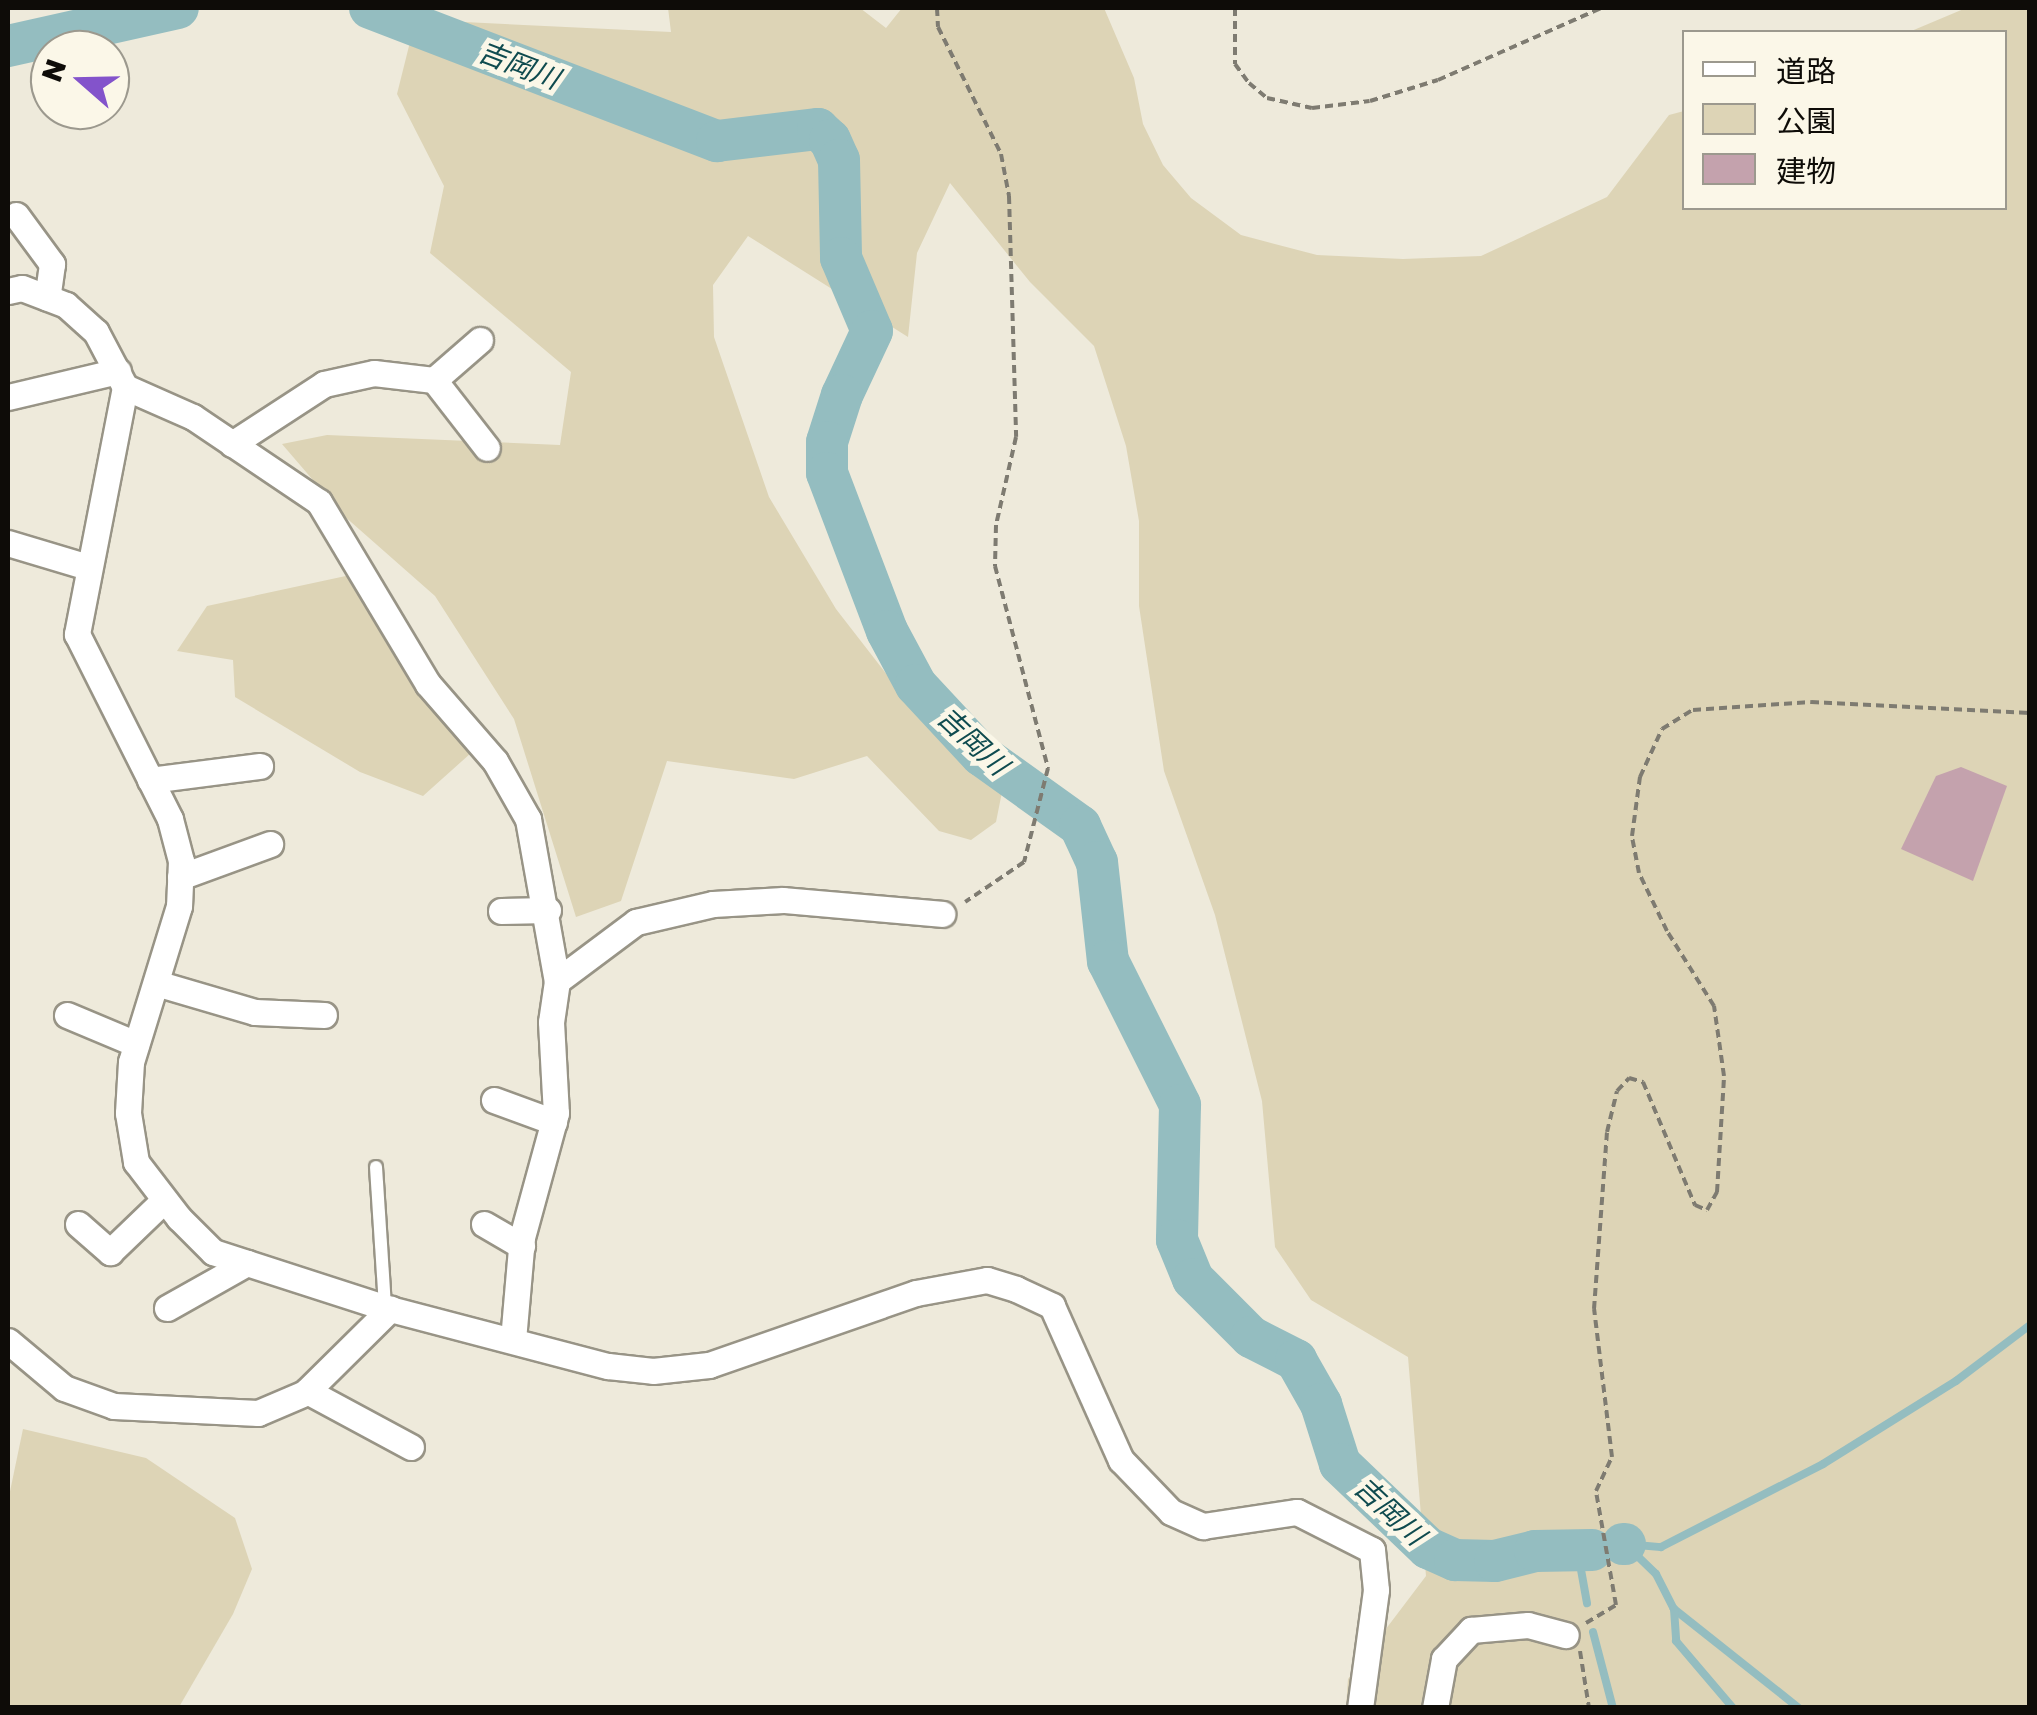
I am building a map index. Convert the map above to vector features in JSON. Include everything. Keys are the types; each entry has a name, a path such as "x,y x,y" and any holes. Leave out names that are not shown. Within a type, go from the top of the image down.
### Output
{"street":[{"path":"16,216 52,264 48,298"},
{"path":"8,290 22,288 48,298 96,332 122,379 232,444 319,502 428,684 495,761 528,819 548,910 557,981 551,1022 554,1122 522,1246 512,1339"},
{"path":"434,380 480,340"},
{"path":"232,444 324,384 374,373 434,380 487,448"},
{"path":"8,397 122,379"},
{"path":"122,379 77,634 170,819 180,878 180,906 136,1044 128,1113 136,1162 163,1201 213,1252 388,1308 608,1366 653,1371 709,1365 916,1293 987,1280 1016,1288 1052,1306 1121,1460 1171,1512 1203,1526 1296,1512 1372,1550 1376,1590 1360,1708"},
{"path":"8,543 88,567"},
{"path":"150,780 260,766"},
{"path":"180,878 270,844"},
{"path":"557,981 636,922 713,904 784,900 942,914"},
{"path":"502,911 548,910"},
{"path":"156,983 255,1012 324,1015"},
{"path":"67,1015 136,1044"},
{"path":"494,1100 554,1122"},
{"path":"78,1224 110,1252 163,1201"},
{"path":"484,1224 522,1246"},
{"path":"168,1308 247,1262"},
{"path":"8,1340 64,1388 114,1406 258,1413 308,1391 388,1308"},
{"path":"308,1391 411,1447"},
{"path":"1435,1708 1444,1659 1471,1630 1528,1626 1566,1635"}],"lane":[{"path":"376,1168 388,1308"}],"path":[{"path":"937,8 938,27 1001,154 1009,196 1016,438 996,524 994,566 1048,768 1024,862 942,914"},
{"path":"1235,8 1236,64 1250,83 1267,98 1312,108 1370,101 1438,80 1601,8"},
{"path":"1589,1708 1585,1656 1566,1635 1616,1605 1596,1491 1612,1457 1594,1309 1607,1132 1617,1091 1630,1078 1643,1082 1695,1205 1707,1210 1717,1192 1724,1076 1714,1006 1667,932 1639,872 1632,836 1640,777 1662,729 1692,710 1811,702 2030,714"}],"green space":[{"path":"668,8 860,8 886,28 902,8 1104,8 1134,78 1143,124 1163,165 1191,198 1241,235 1317,255 1403,259 1481,256 1607,197 1669,115 1682,112 1682,210 2007,210 2007,30 1914,30 1966,8 2029,8 2029,1707 1346,1707 1348,1679 1426,1576 1408,1357 1311,1300 1275,1247 1262,1101 1215,915 1164,771 1139,606 1139,521 1126,446 1094,346 1030,282 950,183 917,253 908,337 748,236 713,285 714,337 769,497 836,609 905,698 966,743 1002,792 996,822 971,840 939,831 867,756 794,779 667,761 621,901 576,917 514,719 435,596 343,515 282,444 327,435 560,445 571,372 430,253 444,186 397,94 410,42 464,22 671,32"},
{"path":"355,574 397,657 471,753 423,796 360,772 235,697 233,660 177,651 207,606"},
{"path":"23,1429 146,1458 235,1518 252,1569 233,1614 179,1707 8,1707 8,1501"}],"building":[{"path":"1961,767 2007,786 1973,881 1901,849 1936,776"}],"waterway":[{"name":"吉岡川","path":"8,46 178,8"},
{"name":"吉岡川","path":"370,8 717,141 818,129 830,140 839,160 841,258 872,331 842,395 827,442 827,473 887,631 916,685 981,755 1080,826 1097,862 1108,961 1180,1105 1177,1240 1193,1279 1251,1337 1296,1360 1321,1404 1340,1464 1428,1548 1455,1560 1495,1561 1535,1551 1592,1550"},
{"name":"吉岡川","path":"1625,1544 1661,1547 1823,1464 1956,1381 2030,1325"},
{"path":"1625,1544 1656,1574 1674,1609 1799,1708"},
{"path":"1578,1553 1587,1603"},
{"path":"1674,1609 1676,1641 1733,1708"},
{"path":"1593,1632 1613,1708"}]}
